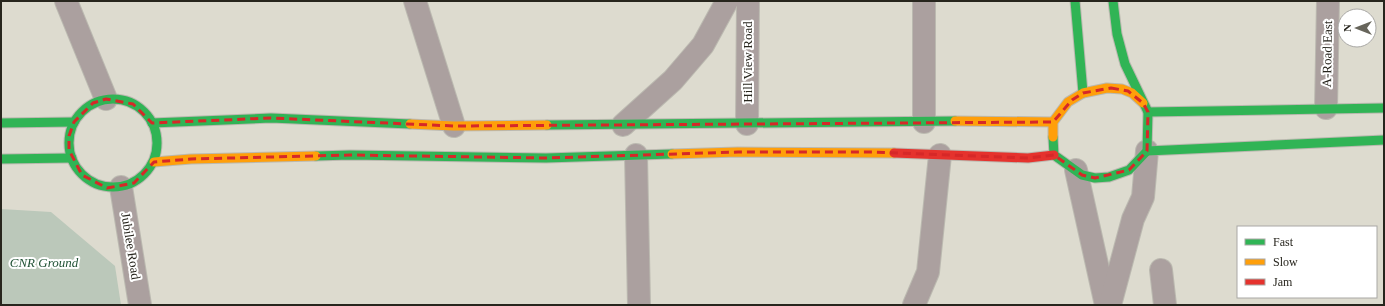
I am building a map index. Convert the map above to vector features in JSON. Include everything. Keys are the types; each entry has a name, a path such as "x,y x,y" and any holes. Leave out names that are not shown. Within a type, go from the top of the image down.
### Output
{"street":[{"path":"66,1 106,99"},
{"path":"416,1 454,126"},
{"path":"624,125 673,80 703,45 727,1"},
{"name":"Hill View Road","path":"747,124 748,1"},
{"path":"924,1 924,122"},
{"path":"1076,1 1083,93"},
{"path":"1110,305 1133,219 1143,197 1148,129 1148,112 1125,64 1117,34 1113,1"},
{"name":"A-Road East","path":"1326,108 1328,1"},
{"path":"1054,154 1053,122 1072,100 1083,93 1096,89 1111,88 1128,90 1143,102"},
{"path":"106,99 120,100 133,104 144,112 152,123 156,136 157,149 154,162 146,174 134,182 121,187 107,188 93,184 82,175 73,164 69,150 69,136 74,122 82,111 94,103 106,99"},
{"path":"1148,112 1384,108"},
{"path":"152,123 271,118 454,126 1053,122"},
{"path":"1,123 74,122"},
{"path":"154,162 190,159 350,155 546,158 738,152 872,152 1028,158 1054,154 1082,174 1094,178 1109,177 1129,170 1147,151 1384,140"},
{"path":"914,305 928,272 940,154"},
{"path":"636,155 640,305"},
{"path":"1,160 72,158"},
{"path":"1076,170 1106,305"},
{"name":"Jubilee Road","path":"121,187 140,305"},
{"path":"1161,270 1165,305"}],"highlighted area":[{"path":"1111,88 1128,91 1143,103 1148,112 1147,151 1129,170 1095,178 1082,175 1054,155 1028,158 872,152 738,152 546,158 350,155 191,159 154,162 134,183 107,188 82,175 69,150 69,136 74,122 93,103 106,99 133,104 152,123 271,118 454,126 1053,122 1072,100 1083,93"}],"green space":[{"name":"CNR Ground","path":"1,209 51,212 115,266 121,305 1,305"}],"traffic: fast":[{"path":"1075,1 1083,93"},
{"path":"1053,137 1054,155 1082,175 1095,178 1109,177 1129,170 1147,151 1148,112 1125,64 1117,34 1113,1"},
{"path":"113,99 130,102 138,106 150,118 154,126 157,143 154,160 150,168 138,180 130,184 113,187 96,184 88,180 76,168 72,160 69,143 72,126 76,118 88,106 96,102 113,99"},
{"path":"1148,112 1384,108"},
{"path":"152,123 271,118 410,124"},
{"path":"547,125 955,121"},
{"path":"1,123 74,122"},
{"path":"1147,151 1384,140"},
{"path":"316,156 350,155 546,158 672,154"},
{"path":"1,159 72,158"}],"traffic: slow":[{"path":"1053,137 1053,122 1068,102 1083,93 1107,88 1122,89 1132,93 1143,103"},
{"path":"955,121 1053,122"},
{"path":"410,124 454,126 547,125"},
{"path":"672,154 738,152 894,153"},
{"path":"154,162 191,159 316,156"}],"traffic: jam":[{"path":"894,153 1028,158 1054,155"}]}
